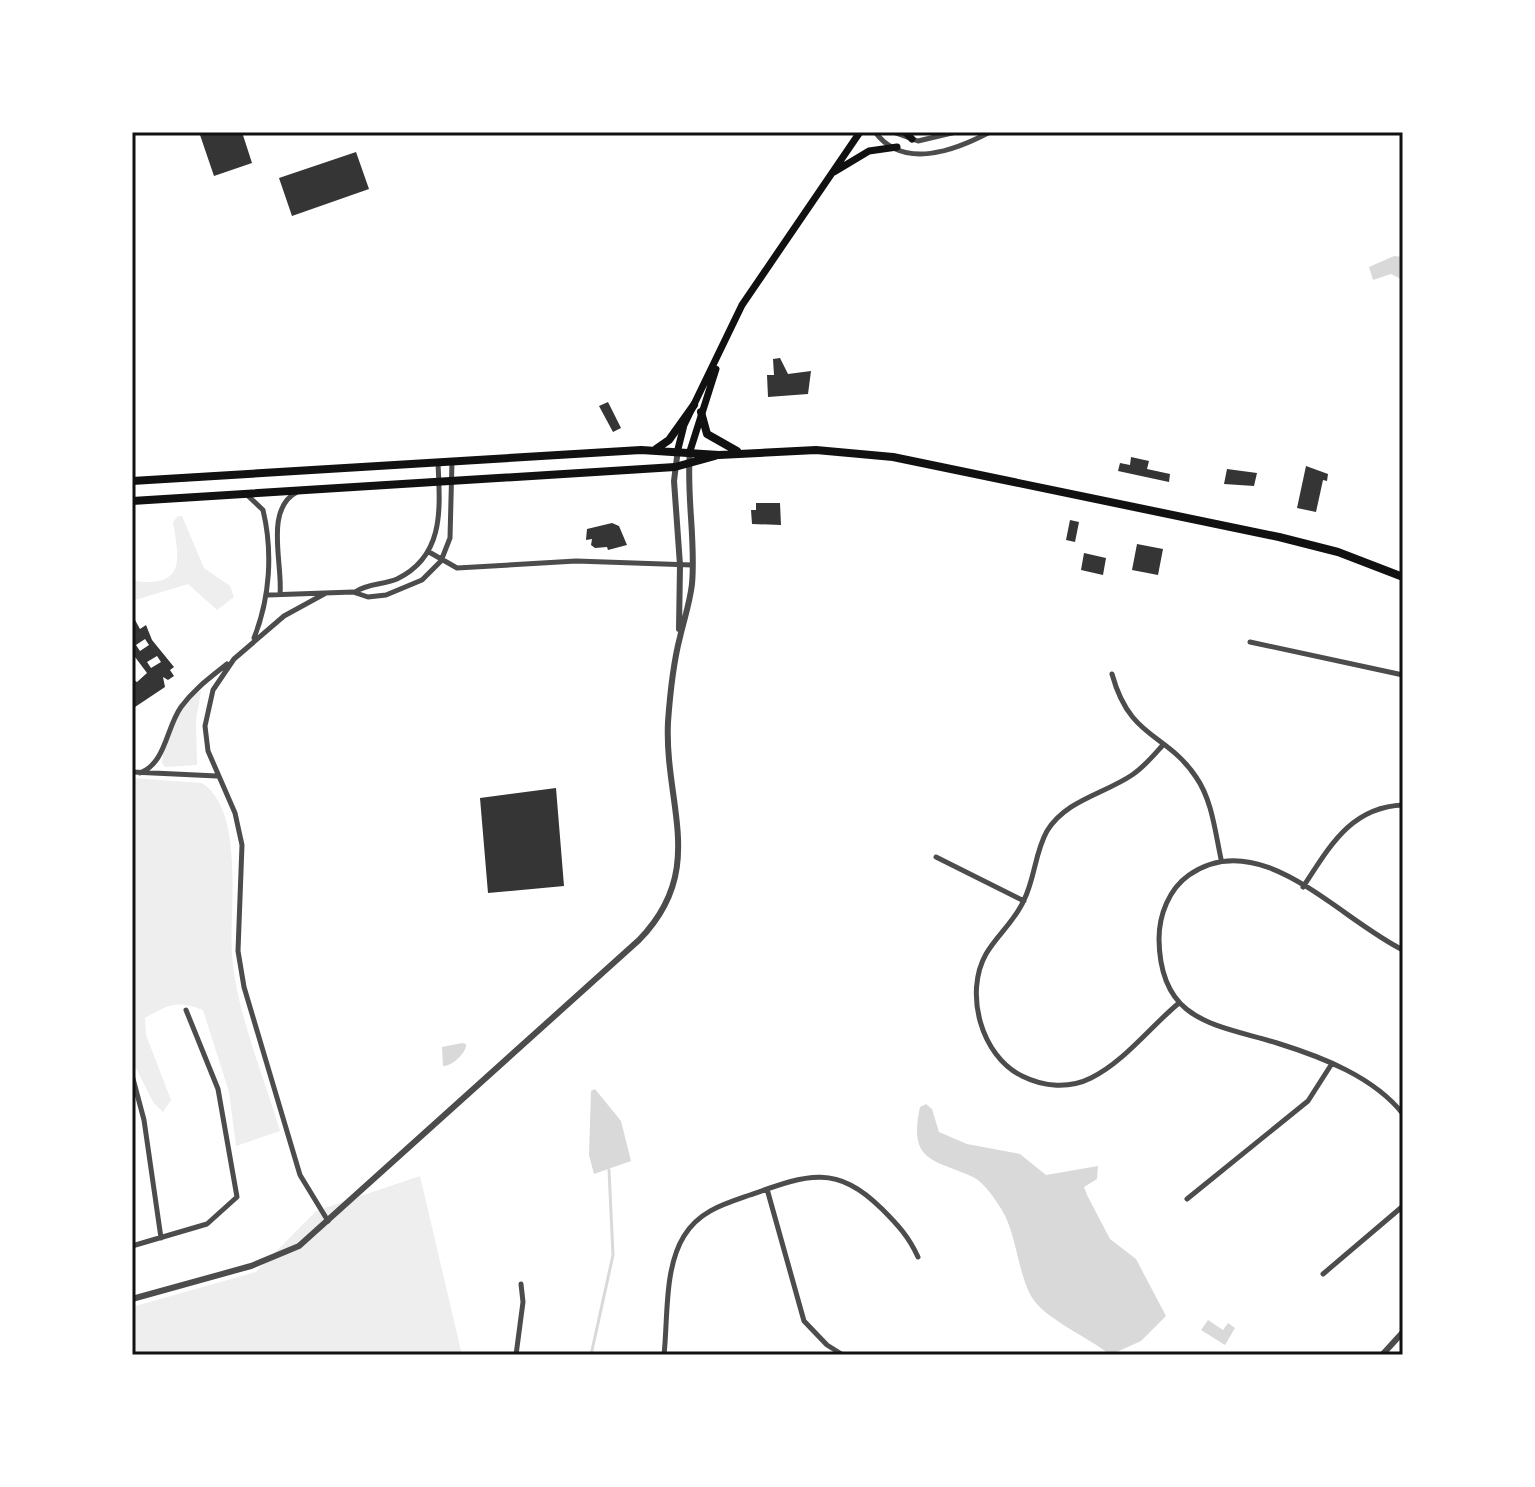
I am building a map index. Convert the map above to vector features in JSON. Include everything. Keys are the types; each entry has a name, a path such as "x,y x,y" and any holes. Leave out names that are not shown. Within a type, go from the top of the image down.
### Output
{"main road":[{"path":"678,449 723,342 750,292 860,132"},
{"path":"905,132 912,139"},
{"path":"829,175 869,151 897,147"},
{"path":"655,450 669,440 697,409"},
{"path":"690,451 697,409"},
{"path":"697,409 707,434 741,453"},
{"path":"132,481 678,449 719,455 832,451 922,462 1264,533 1377,565 1403,577"},
{"path":"132,501 675,467 719,455"},
{"path":"1377,565 1403,567"}],"street":[{"path":"875,132 897,147 917,154 944,153 990,132"},
{"path":"893,132 912,139 934,139 956,132"},
{"path":"132,1299 268,1260 299,1246 639,940 660,914 674,884 680,853 668,734 679,641 680,565 675,467 678,449"},
{"path":"679,641 690,599 692,565 690,451"},
{"path":"353,592 368,597 399,592 422,580 441,561 452,524 452,461"},
{"path":"268,595 353,592 403,576 429,552 441,513 438,462"},
{"path":"280,594 279,509 287,497 299,491"},
{"path":"245,494 260,504 264,517 268,595 254,638"},
{"path":"429,552 441,561 467,568 576,561 692,565"},
{"path":"140,773 158,760 170,726 183,703 254,638 326,593"},
{"path":"1250,642 1403,675"},
{"path":"234,659 213,690 207,712 208,751 235,813 242,845 238,951 244,987 300,1175 311,1198 329,1221"},
{"path":"1112,674 1119,698 1136,724 1187,765 1202,786 1221,859"},
{"path":"1162,746 1134,774 1075,804 1055,820 1042,842 1024,901 985,956 976,988 988,1041 1000,1059 1016,1073 1051,1085 1089,1079 1108,1067 1179,1003"},
{"path":"132,772 217,776"},
{"path":"1303,887 1338,835 1355,820 1382,807 1403,805"},
{"path":"936,857 1024,901"},
{"path":"1403,950 1375,936 1261,862 1221,859 1201,866 1184,878 1162,913 1161,963 1168,986 1179,1003 1210,1026 1277,1043 1367,1082 1403,1114"},
{"path":"132,1246 207,1224 237,1197 218,1089 186,1010"},
{"path":"1187,1199 1212,1174 1308,1101 1331,1065"},
{"path":"132,1075 144,1120 161,1238"},
{"path":"664,1355 674,1265 685,1234 708,1211 767,1189 817,1176 854,1185 908,1235 918,1257"},
{"path":"767,1189 804,1321 827,1345 843,1355"},
{"path":"1323,1274 1403,1206"},
{"path":"516,1355 523,1302 521,1284"},
{"path":"1382,1355 1403,1332"}],"shaded area":[{"path":"1394,256 1403,257 1403,280 1391,274 1373,280 1369,267"},
{"path":"182,516 204,568 230,586 234,597 217,610 188,584 132,601 132,572 136,581 153,582 172,574 177,557 173,522"},
{"path":"201,691 196,720 197,765 165,767 163,754 174,722 186,703"},
{"path":"132,778 202,783 216,797 224,815 232,862 234,974 244,1019 280,1131 236,1146 229,1092 203,1010 173,1005 145,1018 146,1035 171,1100 163,1112 153,1102 132,1060"},
{"path":"466,1044 466,1048 458,1059 443,1066 442,1047"},
{"path":"595,1089 621,1121 631,1161 594,1174 589,1155 591,1091"},
{"path":"926,1104 932,1109 939,1132 967,1144 1020,1154 1046,1175 1098,1166 1097,1179 1084,1187 1087,1195 1110,1239 1136,1259 1166,1316 1141,1341 1110,1355 1046,1312 1031,1296 1009,1225 984,1185 935,1161 921,1149 917,1125 920,1107"},
{"path":"420,1176 462,1355 132,1355 132,1307 256,1272 316,1211"},
{"path":"1208,1320 1223,1330 1228,1323 1235,1328 1225,1345 1201,1330"}],"building":[{"path":"199,132 242,132 252,163 214,176"},
{"path":"356,152 369,189 292,216 279,178"},
{"path":"780,358 788,374 811,371 808,394 768,397 767,375 774,375 773,359"},
{"path":"608,402 621,428 613,432 599,406"},
{"path":"1131,457 1149,461 1147,469 1170,474 1169,482 1118,471 1120,463 1130,465"},
{"path":"1306,466 1328,474 1327,481 1323,480 1316,512 1297,508"},
{"path":"1227,469 1257,473 1254,486 1224,484"},
{"path":"756,503 780,503 781,525 752,524 751,510 756,510"},
{"path":"1070,520 1079,522 1075,542 1066,540"},
{"path":"612,523 619,526 627,545 608,550 607,547 595,548 591,545 592,539 586,540 587,529"},
{"path":"1137,544 1163,549 1158,575 1132,570"},
{"path":"1084,553 1106,558 1103,575 1081,570"},
{"path":"135,620 140,629 146,625 152,640 174,667 170,670 174,676 168,680 163,677 165,687 132,709 132,679 137,682 147,673 132,653","holes":["145,639 149,645 140,651 136,645","157,656 161,662 151,668 147,662"]},
{"path":"556,788 564,886 488,893 480,798"}],"waterway":[{"path":"591,1355 613,1255 609,1170"}]}
